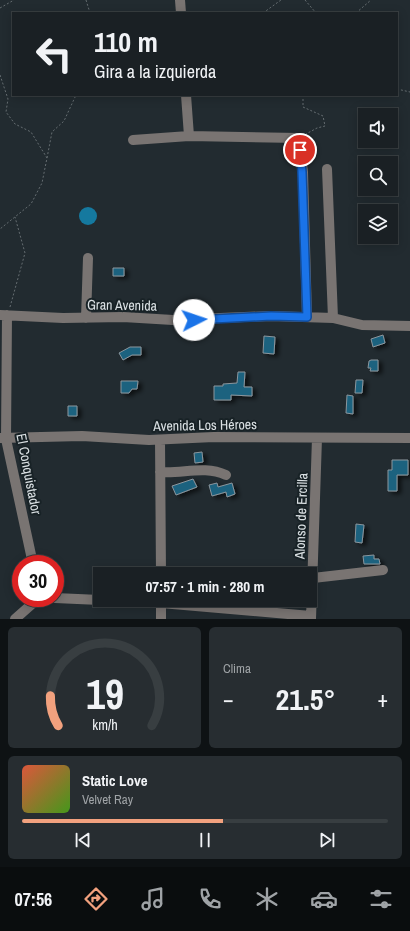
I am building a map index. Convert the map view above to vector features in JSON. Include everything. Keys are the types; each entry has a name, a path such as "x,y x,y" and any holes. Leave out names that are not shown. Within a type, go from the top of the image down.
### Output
{"street":[{"path":"180,0 181,12"},
{"path":"186,96 189,136"},
{"path":"133,140 189,136 299,138 302,172 307,317"},
{"path":"327,169 333,318"},
{"path":"86,318 88,258"},
{"name":"Gran Avenida","path":"4,315 86,318 123,317 180,320 271,316 333,318 362,325 410,326"},
{"name":"El Conquistador","path":"4,315 2,440 31,555"},
{"name":"Avenida Los Héroes","path":"2,440 82,436 130,440 214,437 410,438"},
{"name":"Alonso de Ercilla","path":"313,567 317,438"},
{"path":"160,440 161,567"},
{"path":"160,472 175,473 202,469 226,475"},
{"path":"317,578 383,570"},
{"path":"64,598 93,600"},
{"path":"15,619 29,607"},
{"path":"161,607 161,619"},
{"path":"211,607 311,617"},
{"name":"Alonso de Ercilla","path":"311,617 312,607"}],"path":[{"path":"0,8 14,0"},
{"path":"86,0 90,12"},
{"path":"264,12 281,0"},
{"path":"305,0 315,12"},
{"path":"357,12 371,0"},
{"path":"0,75 8,99 6,112 15,124 31,132 47,158"},
{"path":"398,89 410,92"},
{"path":"0,229 31,204 37,194 42,183 52,132 64,121 76,96"},
{"path":"299,138 317,128 325,126 323,116 303,107 302,96"},
{"path":"4,315 17,287 24,253 15,216"}],"water":[{"path":"88,207 94,210 97,216 94,222 88,225 82,222 79,216 82,210"}],"building":[{"path":"113,268 124,268 124,276 113,276"},
{"path":"383,335 385,343 373,347 371,339"},
{"path":"264,336 275,337 274,354 263,353"},
{"path":"130,347 141,347 141,355 132,355 123,360 119,353"},
{"path":"378,360 378,371 370,371 371,368 368,368 369,361"},
{"path":"238,372 245,372 244,387 252,387 252,396 231,395 231,400 214,400 214,386 237,383"},
{"path":"356,380 363,380 362,393 355,393"},
{"path":"121,381 138,381 137,389 132,389 129,393 121,393"},
{"path":"347,395 353,396 353,414 346,413"},
{"path":"68,406 77,406 77,416 68,416"},
{"path":"202,452 203,462 195,463 194,453"},
{"path":"392,460 408,460 408,475 397,475 397,491 388,491 388,470 392,470"},
{"path":"193,479 197,487 176,495 172,486"},
{"path":"217,483 218,487 232,483 235,494 227,497 226,492 212,496 209,485"},
{"path":"356,524 364,525 362,543 355,542"},
{"path":"374,555 374,559 379,559 380,564 364,564 363,556"}],"route":[{"path":"194,320 232,317 307,317 300,150"}]}
